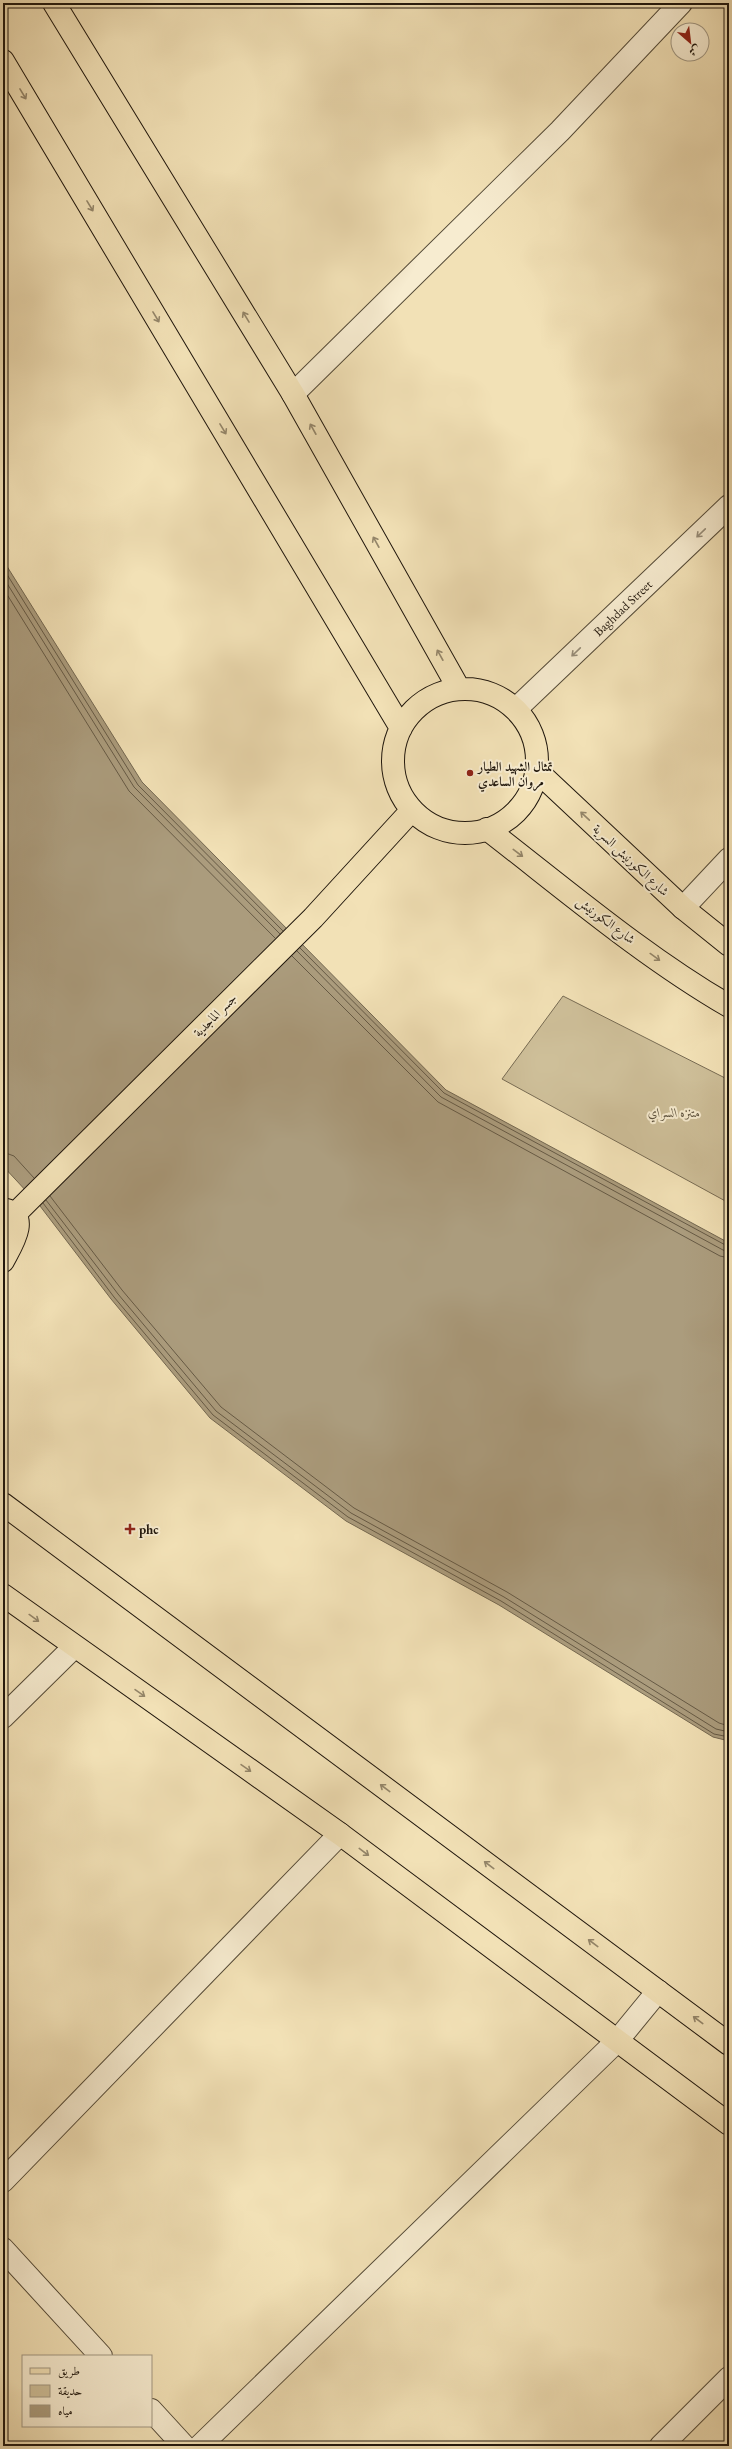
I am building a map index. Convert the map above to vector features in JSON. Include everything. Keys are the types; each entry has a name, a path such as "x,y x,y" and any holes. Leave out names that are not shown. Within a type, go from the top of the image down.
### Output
{"main road":[{"path":"59,5 293,394 459,689"},
{"path":"3,61 401,728"},
{"path":"459,689 480,690 516,709 526,722 534,737 537,754 537,771 533,786 515,813 502,823 471,833 449,831 424,820 412,810 402,795 394,773 395,744 401,728 411,713 425,701 441,693 459,689"},
{"name":"شارع الكورنيش السرية","path":"537,771 682,908 729,945"},
{"name":"جسر الماجدية","path":"3,1261 18,1231 18,1222 9,1212 312,918 412,810"},
{"name":"شارع الكورنيش","path":"487,829 641,947 696,987 729,1006"},
{"path":"3,1504 729,2044"},
{"path":"3,1595 74,1647 340,1834 729,2124"}],"street":[{"path":"293,394 560,131 681,3"},
{"name":"Baghdad Street","path":"516,709 729,506"},
{"path":"682,908 729,859"},
{"path":"3,1717 74,1647"},
{"path":"3,2180 340,1834"},
{"path":"200,2446 617,2041 658,1991"},
{"path":"3,2249 100,2355"},
{"path":"661,2446 726,2388"},
{"path":"152,2411 184,2446"}],"green space":[{"name":"متنزه السراي","path":"563,996 729,1080 729,1203 502,1079"}],"water":[{"path":"3,560 142,782 446,1090 729,1243 729,1741 713,1737 499,1605 346,1521 210,1418 111,1299 40,1206 3,1166"}],"place":[{"name":"تمثال الشهيد الطيار مروان الساعدي","path":"470,773"},
{"name":"phc","path":"130,1529"}]}
